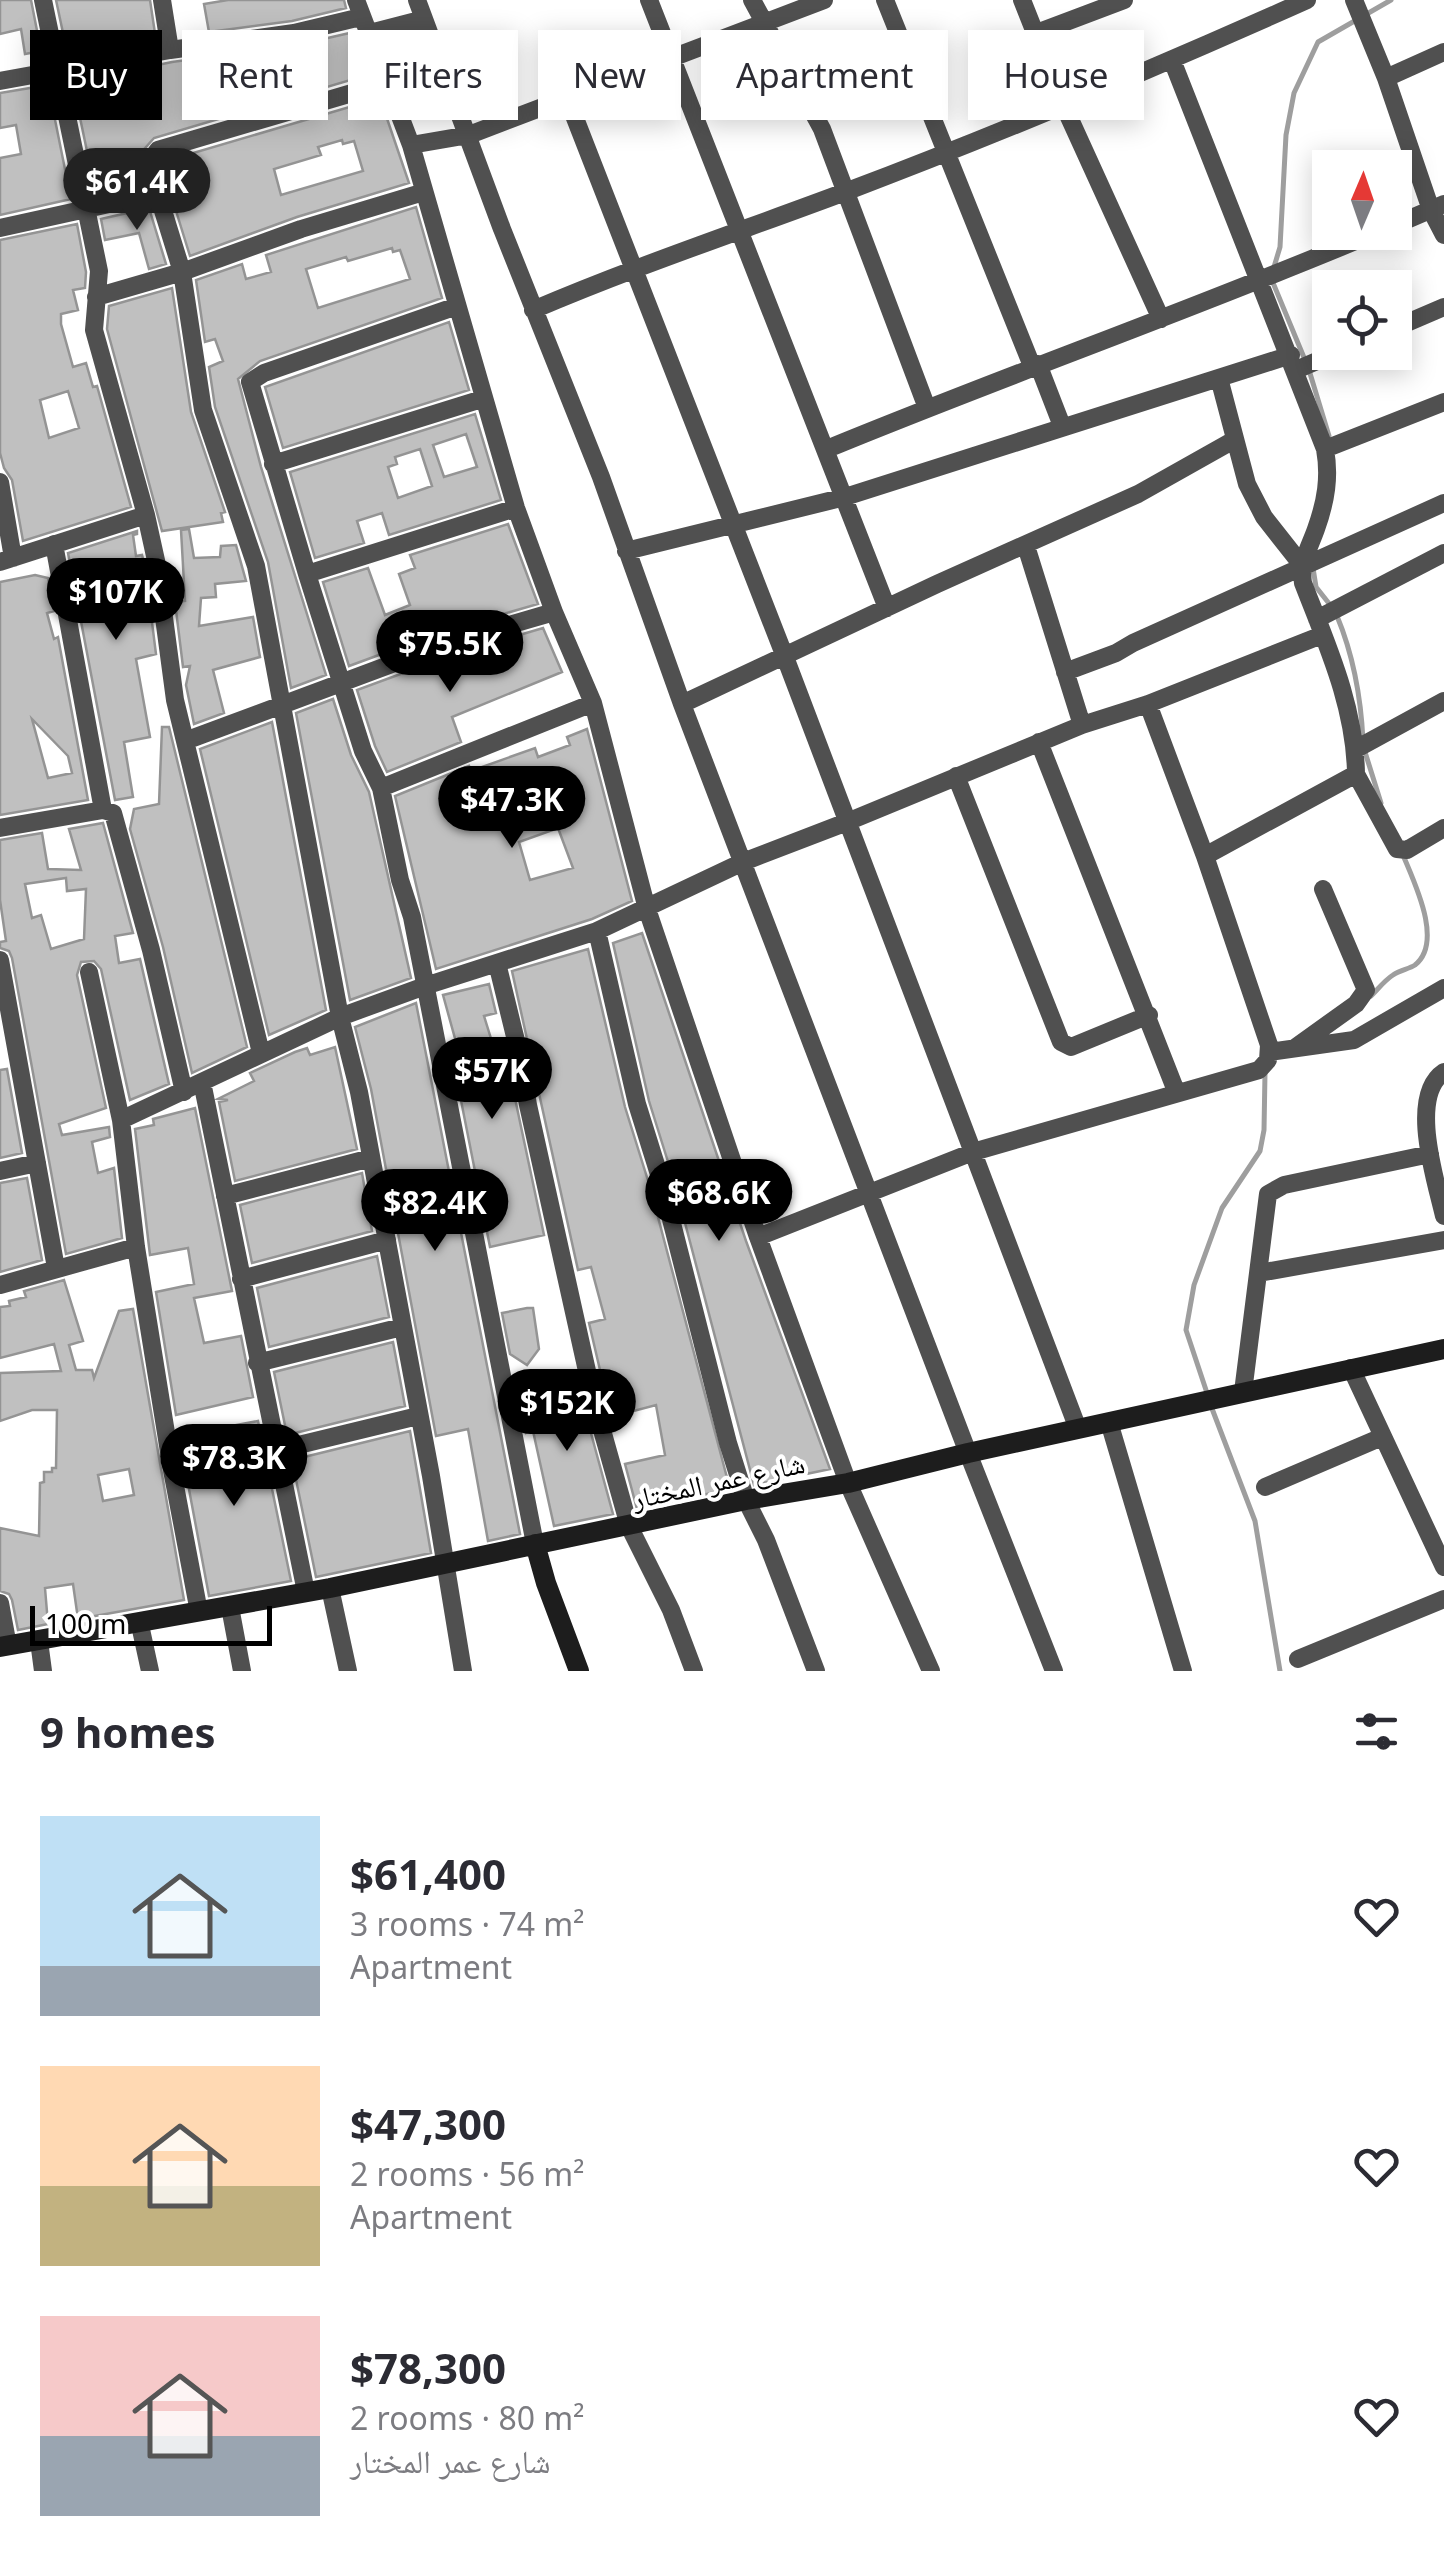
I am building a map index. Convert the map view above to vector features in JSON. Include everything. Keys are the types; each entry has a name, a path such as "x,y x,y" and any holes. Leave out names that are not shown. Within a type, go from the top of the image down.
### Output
{"street":[{"path":"43,0 49,30"},
{"path":"162,0 170,50"},
{"path":"417,0 742,862 1054,1671"},
{"path":"649,0 661,30"},
{"path":"752,0 822,129 927,408"},
{"path":"681,53 824,0"},
{"path":"885,0 1062,426"},
{"path":"1022,0 1033,30"},
{"path":"1045,30 1124,0"},
{"path":"1144,72 1307,0"},
{"path":"1354,0 1437,207 1444,234"},
{"path":"162,51 294,33 361,17 424,19"},
{"path":"1386,78 1444,52"},
{"path":"1172,60 1325,449 1330,478 1301,566 1303,582 1346,696 1356,749 1356,774 1397,849 1407,850 1444,828"},
{"path":"0,81 30,75"},
{"path":"681,82 887,608"},
{"path":"348,94 158,150 150,162 182,272 202,410 256,566 340,1016 387,1240 463,1671"},
{"path":"411,145 469,135 538,107"},
{"path":"67,120 99,271 94,330 146,515 157,565 167,659 261,1054"},
{"path":"401,120 516,508 593,703 647,909 758,1237 848,1483 932,1671"},
{"path":"575,120 785,657 1078,1429"},
{"path":"534,310 633,268 846,192 1027,120"},
{"path":"1070,120 1160,319"},
{"path":"96,297 424,192"},
{"path":"0,228 158,193"},
{"path":"1412,218 1437,207"},
{"path":"827,449 1334,250"},
{"path":"458,306 264,373 250,382 363,751 381,788 400,880 412,917 536,1544 546,1583 579,1671"},
{"path":"1412,321 1444,307"},
{"path":"626,550 845,497 1218,378 1312,358"},
{"path":"1218,378 1246,484 1264,517 1301,566"},
{"path":"273,464 482,400"},
{"path":"1325,449 1444,402"},
{"path":"682,704 1138,494 1234,440"},
{"path":"0,482 6,560 146,515"},
{"path":"1065,672 1116,654 1444,503"},
{"path":"307,574 516,508"},
{"path":"54,544 103,810"},
{"path":"1026,546 1082,725"},
{"path":"121,1120 340,1016 597,931 742,862 1082,725 1148,704 1320,627 1444,553"},
{"path":"185,741 448,643 554,612"},
{"path":"1356,749 1444,702"},
{"path":"381,788 593,703"},
{"path":"1148,704 1205,856 1270,1052"},
{"path":"1039,742 1176,1091"},
{"path":"1205,856 1356,774"},
{"path":"956,776 1061,1042 1071,1047 1149,1015"},
{"path":"0,828 103,810 118,821 184,1092"},
{"path":"1296,1047 1356,1004 1366,990 1323,888"},
{"path":"597,931 637,1104 662,1184 714,1393 746,1500 766,1540 816,1671"},
{"path":"0,960 56,1268"},
{"path":"497,963 593,1398 629,1526 671,1610 694,1671"},
{"path":"89,972 121,1120 136,1246 172,1470 200,1612"},
{"path":"758,1237 972,1152 1259,1070 1270,1052 1354,1040 1444,988"},
{"path":"1444,1072 1432,1082 1427,1100 1430,1154 1444,1216"},
{"path":"202,1082 306,1592"},
{"path":"1244,1392 1265,1200 1274,1189 1430,1154"},
{"path":"225,1196 371,1158"},
{"path":"0,1172 37,1163"},
{"path":"241,1279 387,1240"},
{"path":"1258,1272 1444,1240"},
{"path":"0,1285 136,1246"},
{"path":"257,1364 402,1327"},
{"name":"شارع عمر المختار","path":"4,1646 446,1565 746,1500 848,1483 1351,1368 1442,1354"},
{"path":"1351,1368 1444,1567"},
{"path":"278,1450 418,1416"},
{"path":"1109,1422 1183,1671"},
{"path":"1265,1486 1382,1437"},
{"path":"330,1588 348,1671"},
{"path":"1298,1659 1444,1599"},
{"path":"0,1603 4,1646"},
{"path":"230,1607 242,1671"},
{"path":"140,1624 150,1671"},
{"path":"39,1641 44,1671"}],"building":[{"path":"0,0 31,0 37,30 30,30 30,53 25,54 21,29 0,34"},
{"path":"56,0 150,0 154,30 62,30"},
{"path":"228,0 344,0 346,8 292,21 209,30 204,4"},
{"path":"348,33 348,81 328,87 328,38"},
{"path":"182,61 182,120 215,120 154,138 139,155 142,184 96,194 80,120 162,120 162,64"},
{"path":"30,88 30,120 55,120 71,199 0,215 0,158 21,154 16,125 0,128 0,93"},
{"path":"348,107 348,120 388,120 409,183 297,217 190,256 164,172 166,161 305,120 328,120 328,113","holes":["354,141 363,171 281,195 274,169 321,155 318,147"]},
{"path":"416,207 442,298 260,361 238,379 261,467 326,675 291,688 268,562 215,407 209,367 223,361 215,339 205,342 196,280 242,264 246,279 271,272 266,255","holes":["392,248 393,252 400,250 410,279 318,308 306,269"]},
{"path":"149,208 166,264 149,269 139,233 105,240 101,219"},
{"path":"77,224 85,288 73,290 78,310 61,314 61,324 73,367 86,363 93,387 97,386 131,507 23,541 12,480 0,453 0,240","holes":["68,391 79,428 49,438 40,400"]},
{"path":"172,288 191,412 225,512 221,513 223,522 162,531 107,329 109,306"},
{"path":"449,322 469,390 283,448 265,387"},
{"path":"475,414 501,500 389,535 382,513 357,521 364,543 315,558 290,472","holes":["466,434 477,467 444,477 433,445","420,449 432,486 398,498 388,467 397,464 395,457"]},
{"path":"508,524 538,604 444,631 349,666 323,582 368,568 385,615 410,605 399,574 415,568 410,555"},
{"path":"189,529 194,558 220,557 221,546 236,545 246,581 215,584 216,597 201,598 199,626 253,617 260,657 213,670 224,713 194,724 186,685 190,666 183,667 175,602 185,601 181,530"},
{"path":"137,531 133,535 136,556 142,555 145,567 156,654 136,659 150,737 124,742 133,797 115,800 68,553"},
{"path":"35,575 48,578 54,611 47,613 54,639 58,637 88,800 0,815 0,582","holes":["32,719 68,756 72,773 48,778"]},
{"path":"543,628 562,672 452,717 461,742 387,772 357,690 452,655"},
{"path":"333,699 351,755 369,792 411,978 350,1000 296,713"},
{"path":"272,722 326,1010 269,1035 200,749"},
{"path":"162,727 169,727 247,1047 192,1073 130,829 134,809 159,804"},
{"path":"587,729 632,901 592,919 436,969 395,796 469,766 471,771 535,748 538,757 570,745 567,737","holes":["558,828 573,868 530,880 519,842"]},
{"path":"103,823 133,933 115,936 119,963 140,959 169,1084 130,1100 101,969 94,961 81,962 77,975 106,1108 59,1124 62,1135 109,1127 110,1137 92,1142 98,1173 114,1168 122,1238 66,1254 12,958 9,951 0,948 0,942 6,941 0,900 0,840 42,833 48,869 81,870 69,829","holes":["66,878 67,891 86,889 84,939 51,949 41,915 32,918 25,884"]},
{"path":"642,933 746,1241 830,1469 754,1485 674,1181 649,1101 613,943"},
{"path":"588,949 625,1107 730,1489 637,1509 625,1464 665,1455 656,1405 611,1417 589,1323 605,1319 591,1267 578,1270 512,971"},
{"path":"489,984 496,1013 484,1016 493,1045 503,1042 544,1235 490,1247 452,1055 459,1053 443,995"},
{"path":"416,1003 520,1534 488,1541 468,1429 436,1436 371,1089 355,1027"},
{"path":"335,1047 357,1149 235,1181 219,1102 228,1100 218,1099 254,1081 250,1073 295,1052 307,1048 310,1055"},
{"path":"7,1069 22,1153 0,1158 0,1070"},
{"path":"195,1108 232,1291 194,1298 204,1343 241,1336 253,1397 176,1415 156,1292 194,1284 188,1248 150,1255 135,1129 154,1125 153,1119"},
{"path":"362,1173 372,1231 252,1263 240,1205"},
{"path":"27,1178 42,1260 0,1272 0,1183"},
{"path":"377,1256 389,1317 269,1347 257,1288"},
{"path":"64,1280 83,1341 69,1345 76,1370 92,1370 94,1378 119,1311 133,1309 184,1600 78,1619 73,1584 45,1588 48,1624 18,1630 12,1600 0,1591 0,1528 39,1536 40,1483 44,1482 44,1472 56,1468 57,1410 32,1410 0,1421 0,1373 61,1371 54,1344 0,1358 0,1307 26,1297 24,1291","holes":["129,1469 134,1495 103,1501 98,1475"]},
{"path":"533,1308 539,1349 527,1365 510,1354 502,1313"},
{"path":"393,1342 405,1406 287,1435 274,1372"},
{"path":"577,1382 613,1514 554,1526 533,1431 526,1433 521,1409 528,1407 524,1393"},
{"path":"258,1421 291,1581 209,1596 179,1436"},
{"path":"410,1431 431,1553 316,1577 292,1460"}],"waterway":[{"path":"1274,267 1280,247 1286,135 1294,93 1318,42 1391,0"},
{"path":"1271,278 1305,360"},
{"path":"1309,370 1329,436"},
{"path":"1313,568 1316,587 1331,606"},
{"path":"1337,616 1356,677 1363,741"},
{"path":"1365,752 1381,803"},
{"path":"1371,996 1390,977 1415,965 1427,942 1424,912 1403,855"},
{"path":"1208,1396 1186,1330 1194,1285 1222,1208 1260,1151 1265,1073"},
{"path":"1211,1406 1255,1521 1280,1671"}]}
